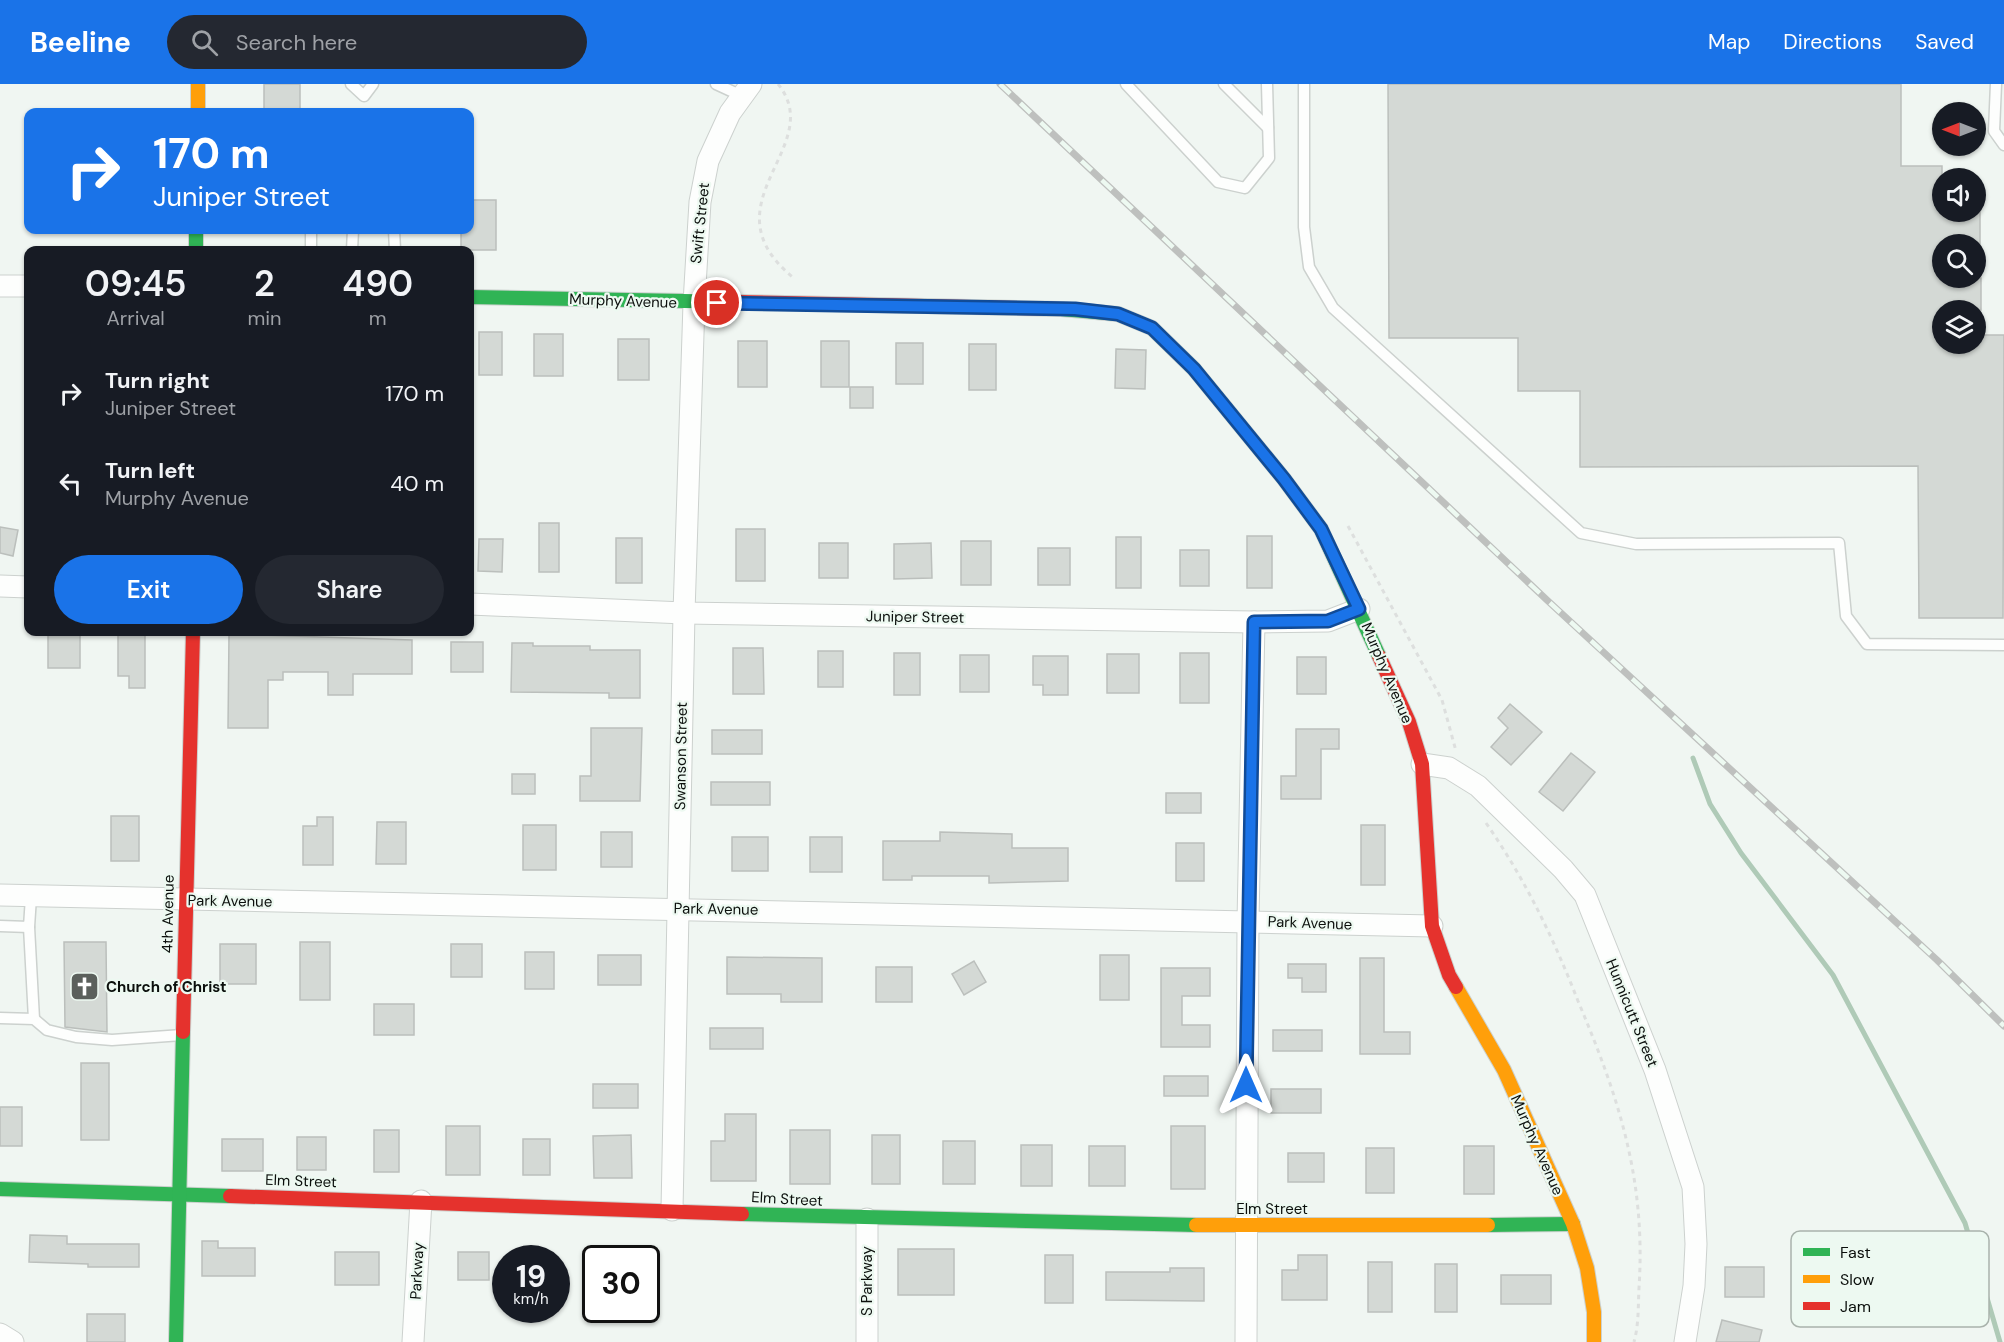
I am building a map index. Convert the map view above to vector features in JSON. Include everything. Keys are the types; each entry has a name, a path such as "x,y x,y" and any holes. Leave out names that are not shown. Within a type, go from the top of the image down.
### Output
{"street":[{"path":"198,84 198,108"},
{"name":"Swift Street","path":"694,303 700,202 708,161 730,113 747,90"},
{"path":"0,286 24,286"},
{"name":"Murphy Avenue","path":"474,297 1075,309 1118,314 1152,328 1194,369 1321,529 1409,722 1422,764 1432,926 1449,975 1504,1070 1573,1224 1587,1268 1594,1312 1594,1342"},
{"name":"Swanson Street","path":"672,1209 684,613 694,303"},
{"path":"0,586 24,587"},
{"name":"Juniper Street","path":"474,604 684,613 1254,622 1328,621 1359,609"},
{"path":"1246,1342 1248,921 1254,622"},
{"name":"4th Avenue","path":"176,1342 184,901 193,636"},
{"name":"Hunnicutt Street","path":"1422,764 1449,768 1478,786 1563,869 1584,894 1654,1070 1693,1187 1695,1265 1685,1342"},
{"name":"Park Avenue","path":"0,895 184,901 677,908 1432,926"},
{"name":"Elm Street","path":"0,1190 672,1209 867,1219 1245,1226 1573,1224"},
{"name":"Parkway","path":"413,1342 421,1201"},
{"name":"S Parkway","path":"867,1219 867,1342"},
{"path":"0,1334 14,1342"}],"lane":[{"path":"351,84 364,96 373,84"},
{"path":"717,84 747,90"},
{"path":"1126,84 1218,182 1245,188 1269,158 1267,84"},
{"path":"1224,84 1269,128"},
{"path":"1304,84 1304,226 1309,267 1334,308 1581,533 1636,544 1839,543 1846,616 1867,644 2004,645"},
{"path":"1996,84 1995,131 2004,145"},
{"path":"31,897 29,927 34,1019"},
{"path":"0,926 29,927"},
{"path":"0,1018 34,1019 47,1030 76,1037 112,1041 182,1035"}],"building":[{"path":"264,84 300,84 300,108 264,108"},
{"path":"1388,84 1901,84 1901,166 1942,166 1942,168 1932,168 1932,222 1980,222 1980,234 1932,234 1932,288 1981,288 1981,300 1932,300 1932,354 1986,354 1986,335 2004,335 2003,618 1919,618 1918,466 1580,467 1580,391 1518,391 1518,338 1389,338"},
{"path":"474,200 496,200 496,250 474,250 474,246 461,246 461,234 474,234"},
{"path":"479,332 502,332 502,375 479,375"},
{"path":"534,334 563,334 563,376 534,376"},
{"path":"618,339 649,339 649,380 618,380"},
{"path":"738,341 767,341 767,387 738,387"},
{"path":"821,341 849,341 849,387 821,387"},
{"path":"896,343 923,343 923,384 896,384"},
{"path":"969,344 996,344 996,390 969,390"},
{"path":"1116,349 1146,350 1145,389 1115,388"},
{"path":"850,387 873,387 873,408 850,408"},
{"path":"539,523 559,523 559,572 539,572"},
{"path":"0,527 18,530 13,556 0,553"},
{"path":"736,529 765,529 765,581 736,581"},
{"path":"1247,536 1272,536 1272,588 1247,588"},
{"path":"1116,537 1141,537 1141,588 1116,588"},
{"path":"616,538 642,538 642,583 616,583"},
{"path":"479,539 503,539 502,572 478,571"},
{"path":"961,541 991,541 991,585 961,585"},
{"path":"819,543 848,543 848,578 819,578"},
{"path":"931,543 932,578 894,579 894,544"},
{"path":"1038,548 1070,548 1070,585 1038,585"},
{"path":"1180,550 1209,550 1209,586 1180,586"},
{"path":"48,636 80,636 80,668 48,668"},
{"path":"118,636 145,636 145,688 129,688 129,676 118,676"},
{"path":"229,636 412,640 412,674 353,674 353,695 328,695 328,672 283,672 283,680 268,680 268,728 228,728"},
{"path":"451,642 483,642 483,672 451,672"},
{"path":"512,643 533,643 533,646 590,646 590,650 640,650 640,698 609,698 609,693 511,692"},
{"path":"733,648 763,648 764,694 733,694"},
{"path":"818,651 843,651 843,687 818,687"},
{"path":"894,653 920,653 920,695 894,695"},
{"path":"1180,653 1209,653 1209,703 1180,703"},
{"path":"1107,654 1139,654 1139,693 1107,693"},
{"path":"960,655 989,655 989,692 960,692"},
{"path":"1033,656 1068,656 1068,695 1043,695 1043,685 1033,685"},
{"path":"1297,657 1326,657 1326,694 1297,694"},
{"path":"1510,704 1542,732 1511,765 1491,747 1508,728 1498,718"},
{"path":"591,728 642,728 640,801 580,801 580,776 591,776"},
{"path":"1296,729 1339,729 1339,749 1321,749 1321,799 1281,799 1281,776 1296,776"},
{"path":"712,730 762,730 762,754 712,754"},
{"path":"1571,753 1595,772 1563,811 1539,792"},
{"path":"512,774 535,774 535,794 512,794"},
{"path":"711,782 770,782 770,805 711,805"},
{"path":"1166,793 1201,793 1201,813 1166,813"},
{"path":"111,816 139,816 139,861 111,861"},
{"path":"317,817 333,817 333,865 303,865 303,826 317,826"},
{"path":"377,822 406,822 406,864 376,864"},
{"path":"523,825 556,825 556,870 523,870"},
{"path":"1361,825 1385,825 1385,885 1361,885"},
{"path":"601,832 632,832 632,867 601,867"},
{"path":"940,832 1012,834 1012,848 1068,848 1068,881 989,883 989,876 912,876 912,880 883,880 883,841 940,841"},
{"path":"732,837 768,837 768,871 732,871"},
{"path":"810,837 842,837 842,872 810,872"},
{"path":"1176,843 1204,843 1204,881 1176,881"},
{"name":"Church of Christ","path":"64,942 106,942 107,1032 65,1027"},
{"path":"300,942 330,942 330,1000 300,1000"},
{"path":"220,944 256,944 256,984 220,984"},
{"path":"451,944 482,944 482,977 451,977"},
{"path":"525,952 554,952 554,989 525,989"},
{"path":"598,955 641,955 641,985 598,985"},
{"path":"1100,955 1129,955 1129,1000 1100,1000"},
{"path":"727,957 822,958 822,1002 781,1002 781,994 727,994"},
{"path":"1360,958 1384,958 1384,1032 1410,1032 1410,1054 1360,1054"},
{"path":"974,961 986,982 964,995 952,974"},
{"path":"1288,964 1326,964 1326,992 1302,992 1302,978 1288,978"},
{"path":"876,967 912,967 912,1002 876,1002"},
{"path":"1161,968 1210,968 1210,996 1182,996 1182,1025 1210,1025 1210,1047 1161,1047"},
{"path":"374,1004 414,1004 414,1035 374,1035"},
{"path":"710,1028 763,1028 763,1049 710,1049"},
{"path":"1273,1030 1322,1030 1322,1051 1273,1051"},
{"path":"81,1063 109,1063 109,1140 81,1140"},
{"path":"1164,1076 1208,1076 1208,1096 1164,1096"},
{"path":"593,1084 638,1084 638,1108 593,1108"},
{"path":"1271,1089 1321,1089 1321,1113 1271,1113"},
{"path":"0,1107 22,1107 22,1146 0,1146"},
{"path":"725,1114 756,1114 756,1181 711,1181 711,1141 725,1141"},
{"path":"446,1126 480,1126 480,1175 446,1175"},
{"path":"1171,1126 1205,1126 1205,1189 1171,1189"},
{"path":"374,1130 399,1130 399,1172 374,1172"},
{"path":"790,1130 830,1130 830,1184 790,1184"},
{"path":"631,1135 632,1178 594,1178 593,1136"},
{"path":"872,1135 900,1135 900,1184 872,1184"},
{"path":"297,1137 326,1137 326,1170 297,1170"},
{"path":"222,1139 263,1139 263,1171 222,1171"},
{"path":"523,1139 550,1139 550,1175 523,1175"},
{"path":"943,1141 975,1141 975,1184 943,1184"},
{"path":"1021,1145 1052,1145 1052,1186 1021,1186"},
{"path":"1089,1146 1125,1146 1125,1186 1089,1186"},
{"path":"1464,1146 1494,1146 1494,1194 1464,1194"},
{"path":"1366,1148 1394,1148 1394,1193 1366,1193"},
{"path":"1288,1153 1324,1153 1324,1182 1288,1182"},
{"path":"30,1235 67,1236 67,1244 139,1244 139,1267 88,1267 88,1264 29,1262"},
{"path":"202,1241 218,1241 218,1248 255,1248 255,1276 202,1276"},
{"path":"898,1249 954,1249 954,1295 898,1295"},
{"path":"335,1252 379,1252 379,1285 335,1285"},
{"path":"458,1252 489,1252 489,1280 458,1280"},
{"path":"1045,1255 1073,1255 1073,1303 1045,1303"},
{"path":"1298,1255 1327,1255 1327,1300 1282,1300 1282,1270 1298,1270"},
{"path":"1368,1262 1392,1262 1392,1312 1368,1312"},
{"path":"1435,1264 1457,1264 1457,1312 1435,1312"},
{"path":"1725,1267 1764,1267 1764,1297 1725,1297"},
{"path":"1170,1268 1204,1268 1204,1301 1106,1300 1106,1272 1170,1272"},
{"path":"1501,1275 1551,1275 1551,1304 1501,1304"},
{"path":"87,1314 125,1314 125,1342 87,1342"},
{"path":"1722,1320 1762,1330 1759,1342 1716,1342"}],"waterway":[{"path":"1693,758 1710,804 1741,853 1833,975 1967,1231"},
{"path":"1989,1305 2000,1342"}],"railway":[{"path":"1000,84 1548,601 1937,960 2004,1026"}],"traffic: fast":[{"path":"196,234 196,246"},
{"path":"474,297 738,302"},
{"path":"1061,309 1118,314 1152,328 1194,369 1284,479 1321,529 1379,656"},
{"path":"176,1342 183,1032"},
{"path":"0,1189 230,1196"},
{"path":"742,1214 1196,1225"},
{"path":"1488,1225 1573,1224"}],"traffic: slow":[{"path":"198,84 198,108"},
{"path":"1456,987 1504,1070 1573,1224 1587,1268 1594,1312 1594,1342"},
{"path":"1196,1225 1488,1225"}],"traffic: jam":[{"path":"738,302 1061,309"},
{"path":"183,1032 193,636"},
{"path":"1379,656 1409,722 1422,764 1432,926 1449,975 1456,987"},
{"path":"230,1196 742,1214"}],"place":[{"name":"Church of Christ","path":"85,987"}],"route":[{"path":"717,303 1075,309 1118,314 1152,328 1194,369 1284,479 1321,529 1359,609 1328,621 1254,622 1246,1085"}]}
